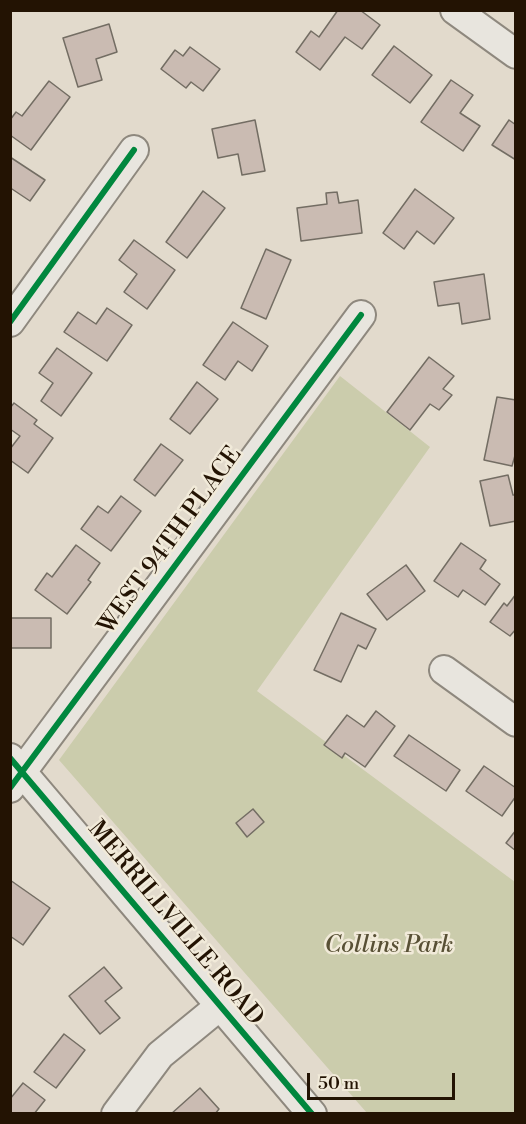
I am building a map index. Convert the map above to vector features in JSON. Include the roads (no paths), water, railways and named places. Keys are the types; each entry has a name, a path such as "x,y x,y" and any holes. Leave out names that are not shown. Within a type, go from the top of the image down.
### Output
{"street":[{"path":"455,10 516,54"},
{"path":"10,322 134,150"},
{"name":"WEST 94TH PLACE","path":"15,773 361,315"},
{"path":"444,670 516,722"},
{"name":"MERRILLVILLE ROAD","path":"15,773 312,1113"},
{"path":"116,1113 160,1055 220,1005"}],"park label":[{"name":"Collins Park","path":"389,946"}]}
